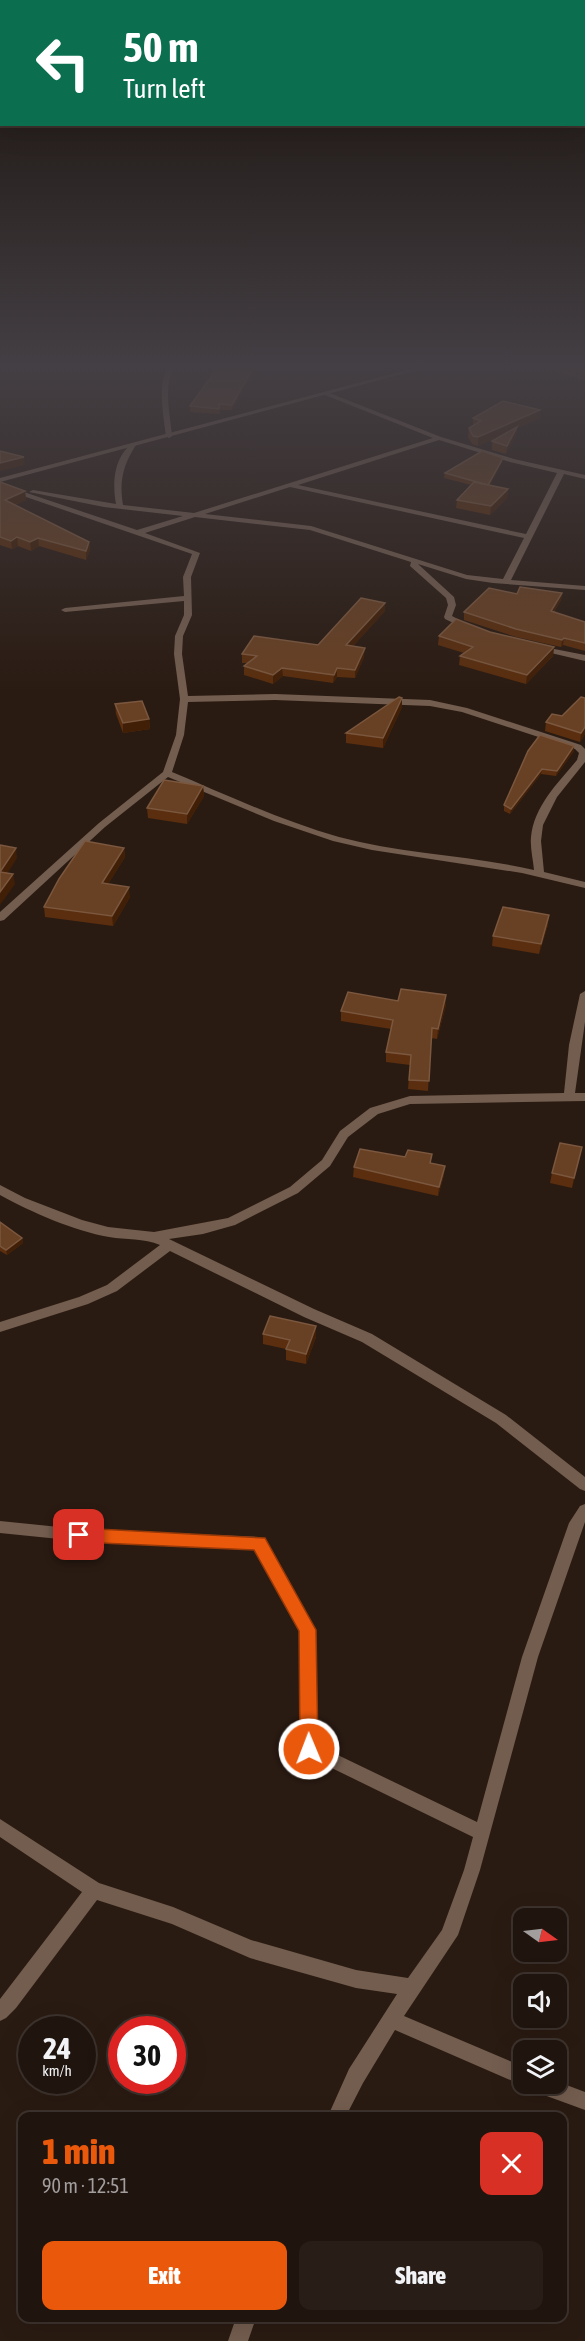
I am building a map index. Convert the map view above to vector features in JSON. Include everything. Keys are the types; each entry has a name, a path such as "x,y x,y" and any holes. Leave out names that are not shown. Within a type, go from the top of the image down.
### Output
{"street":[{"path":"0,480 30,472"},
{"path":"118,472 116,478 120,507"},
{"path":"137,532 327,472"},
{"path":"506,582 561,472"},
{"path":"567,472 585,477"},
{"path":"289,484 529,537"},
{"path":"0,486 111,526 137,532 196,553 187,577 188,615 179,636 178,654 184,699 180,735 167,773 138,794 66,856 0,918"},
{"path":"18,491 120,507 311,528 466,577 585,588"},
{"path":"404,558 450,597 452,605 448,617 451,620 479,631"},
{"path":"65,610 187,598"},
{"path":"525,644 585,658"},
{"path":"184,699 216,701 258,697 430,704 464,710 566,741 582,749 583,759 547,803 539,819 536,838 540,873"},
{"path":"167,773 277,819 336,839 372,847 540,873 585,885"},
{"path":"569,1096 575,1045 585,994"},
{"path":"0,1189 21,1201 79,1224 108,1232 154,1237 231,1222 294,1190 326,1163 344,1134 374,1111 410,1100 585,1097"},
{"path":"154,1237 309,1313 367,1338 501,1419 585,1485"},
{"path":"0,1327 83,1301 112,1288 170,1245"},
{"path":"339,2112 356,2076 391,2019 449,1935 482,1833 530,1657 576,1523 585,1510"},
{"path":"0,1527 79,1535 259,1543 308,1630 309,1749 482,1833"},
{"path":"0,1827 94,1890 173,1917 250,1949 356,1979 413,1988"},
{"path":"0,2012 94,1890"},
{"path":"391,2019 513,2072"},
{"path":"567,2094 585,2100"},
{"path":"238,2341 245,2322"}],"building":[{"path":"446,472 495,472 488,485"},
{"path":"0,482 25,491 5,500 89,542 86,551 38,538 30,542 17,537 11,541 0,537"},
{"path":"474,482 508,489 491,506 457,500"},
{"path":"520,587 562,593 551,611 585,622 585,643 516,629 464,612 489,588 517,594"},
{"path":"361,598 385,603 346,645 365,648 355,670 337,668 334,675 282,668 273,675 244,666 257,656 242,654 254,636 318,645"},
{"path":"456,619 490,632 554,647 527,675 460,656 473,647 439,636"},
{"path":"399,697 402,698 383,738 346,733"},
{"path":"581,697 585,698 585,727 581,733 546,722 552,714 562,716"},
{"path":"142,701 149,719 123,723 115,704"},
{"path":"540,735 574,746 557,771 542,769 511,809 504,805 528,751"},
{"path":"164,780 203,786 187,814 147,808"},
{"path":"85,841 124,848 102,883 129,887 112,916 44,907 59,879"},
{"path":"0,845 16,848 0,872"},
{"path":"0,872 13,874 0,892"},
{"path":"503,907 549,915 541,944 493,936"},
{"path":"401,989 446,995 438,1029 432,1028 429,1081 409,1080 411,1055 386,1052 393,1020 341,1011 348,992 398,1001"},
{"path":"560,1143 582,1147 574,1178 552,1173"},
{"path":"360,1149 405,1157 408,1150 432,1154 430,1163 445,1166 439,1187 354,1167"},
{"path":"0,1222 22,1238 6,1250 0,1246"},
{"path":"270,1316 316,1326 306,1354 286,1349 290,1340 263,1334"}],"route":[{"path":"79,1535 259,1543 308,1630 309,1749"}]}
